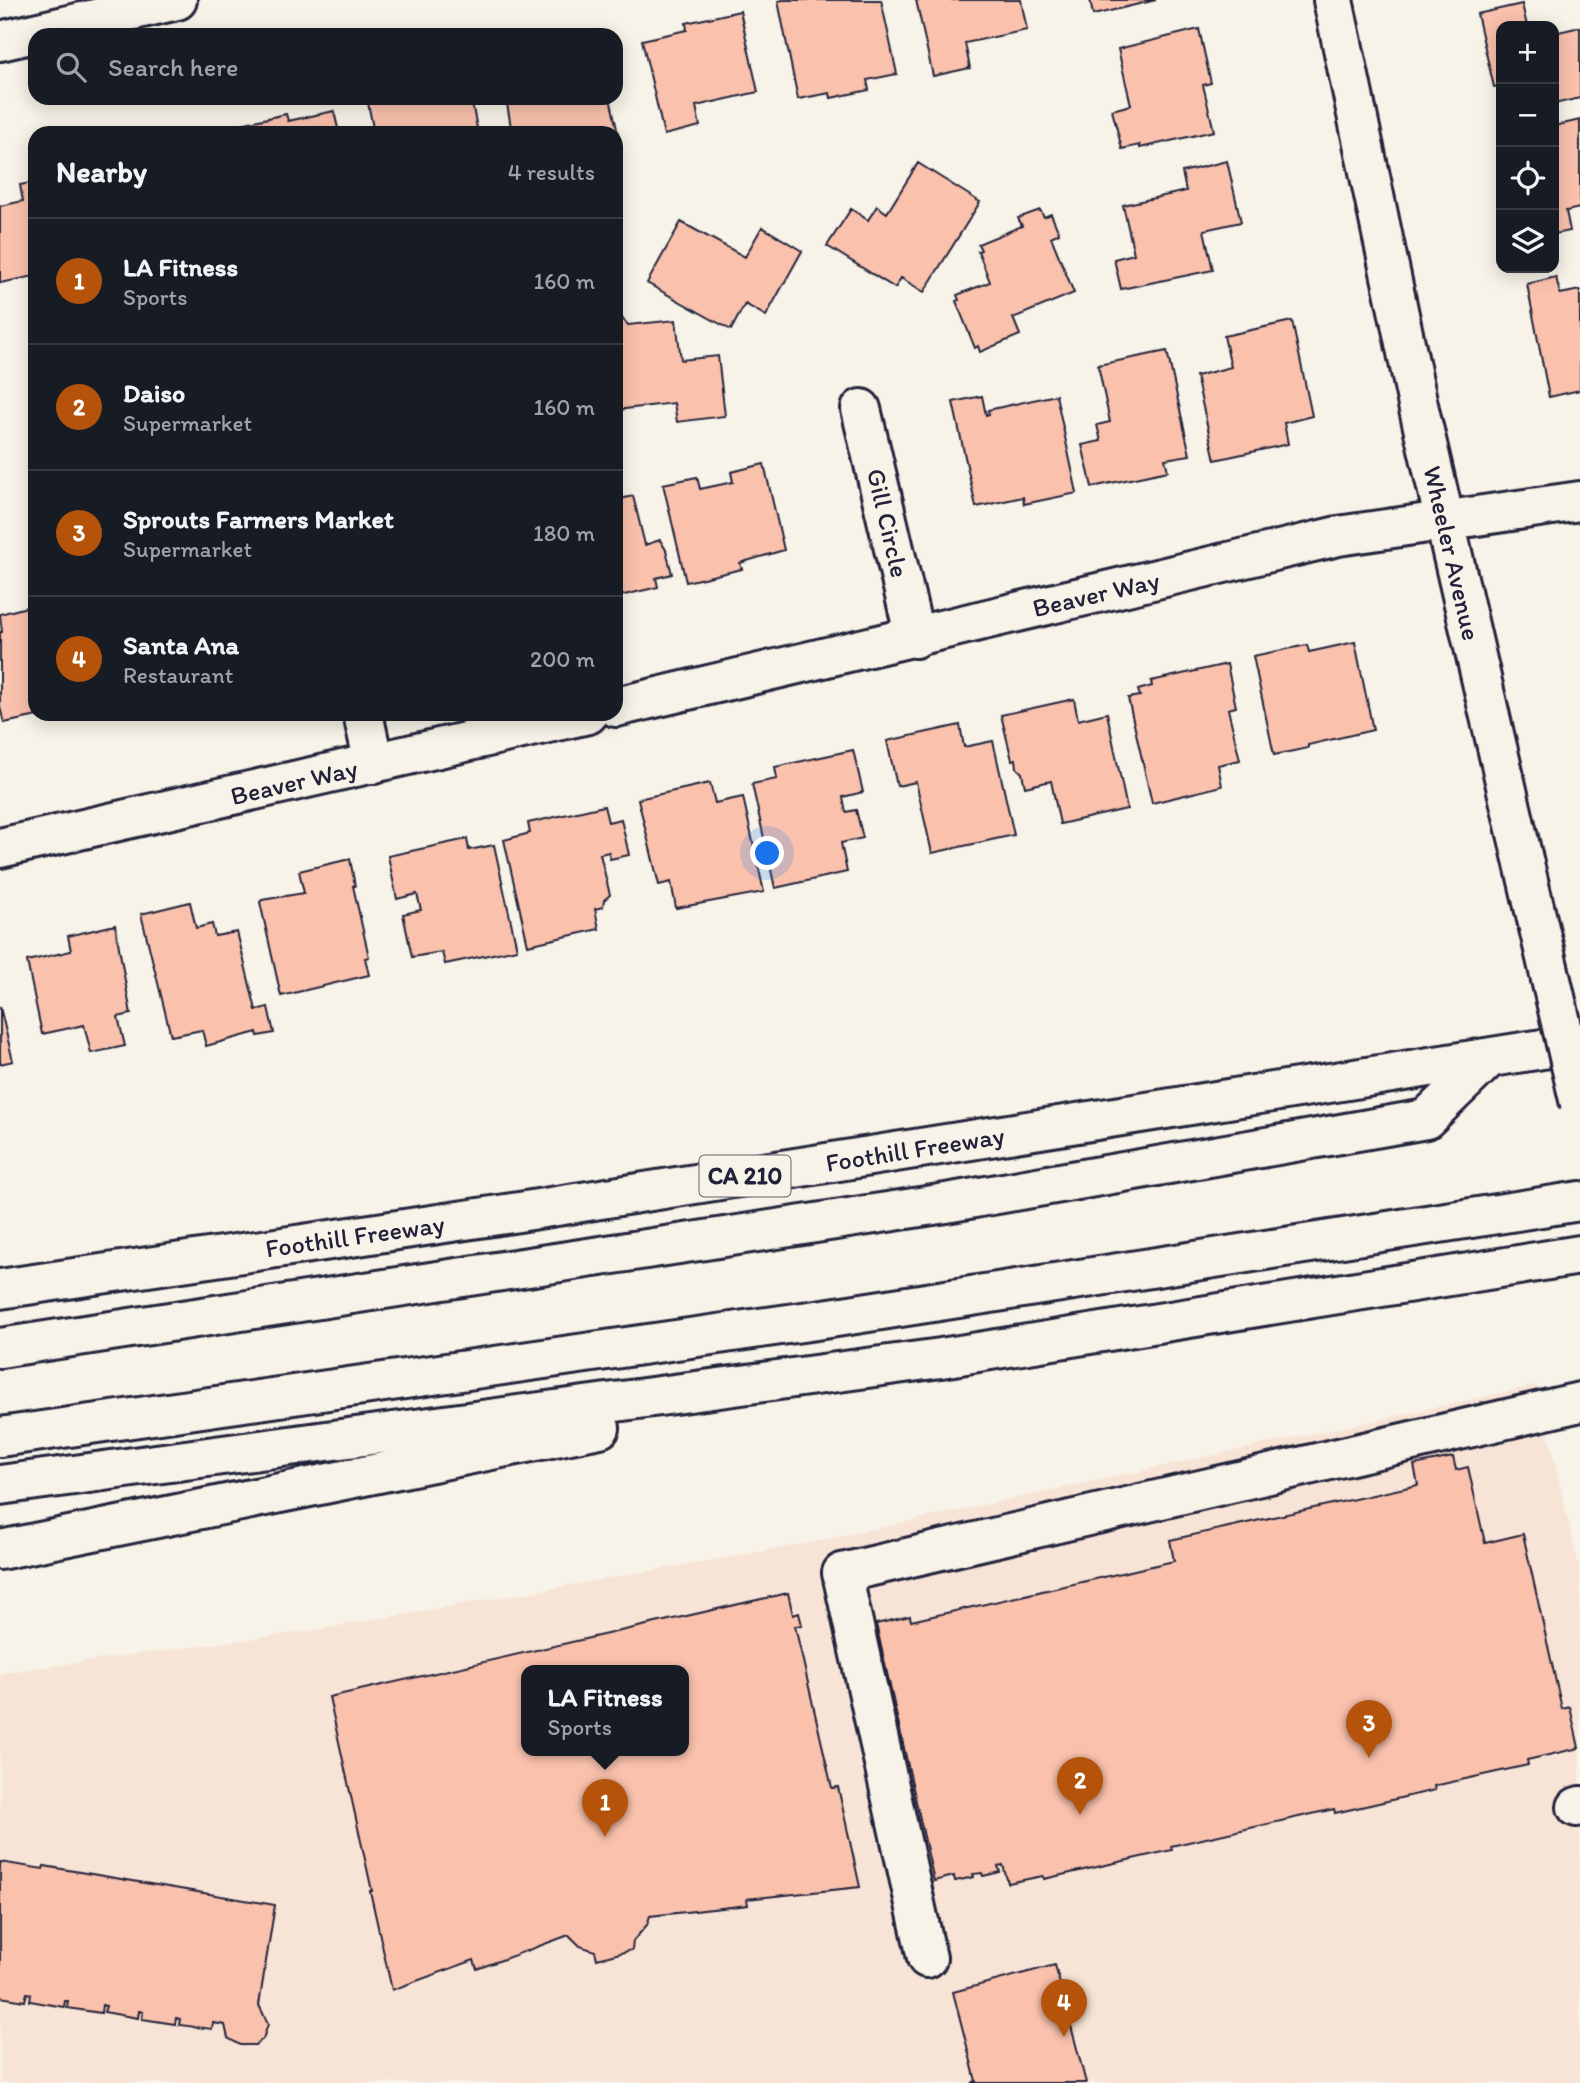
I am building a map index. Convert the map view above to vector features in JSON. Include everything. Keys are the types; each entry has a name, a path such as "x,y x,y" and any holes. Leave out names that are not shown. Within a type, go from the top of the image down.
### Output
{"main road":[{"path":"35,28 80,11 177,0"},
{"name":"Wheeler Avenue","path":"1333,0 1418,405 1580,1104"},
{"path":"0,41 28,30"},
{"name":"Gill Circle","path":"861,409 915,638"},
{"name":"Beaver Way","path":"623,706 1338,536 1580,500"},
{"path":"365,721 374,764"},
{"name":"Beaver Way","path":"0,848 558,721"},
{"name":"Foothill Freeway","path":"0,1289 533,1210 1580,1042"},
{"path":"0,1348 946,1203 1426,1119 1489,1058"},
{"path":"0,1437 816,1320 1580,1201"},
{"path":"0,1485 942,1358 1580,1255"},
{"path":"0,1550 942,1358"},
{"path":"927,1958 842,1573 1580,1402"}],"shaded area":[{"path":"1537,1385 1580,1571 1580,2083 0,2083 0,1673 309,1631 809,1543"}],"building":[{"path":"881,0 897,74 867,80 869,90 831,98 830,93 798,99 778,1"},
{"path":"916,0 1021,0 1027,30 965,43 970,68 933,76"},
{"path":"1090,0 1156,0 1093,15"},
{"path":"1522,4 1526,21 1496,21 1496,87 1494,87 1477,14"},
{"path":"740,11 758,92 696,106 700,126 664,135 642,40 687,30 686,23"},
{"path":"1580,27 1580,98 1559,103 1559,84 1559,32"},
{"path":"1199,29 1211,83 1203,85 1214,131 1140,148 1140,145 1122,149 1112,110 1131,105 1118,49"},
{"path":"368,105 472,105 477,126 373,126"},
{"path":"507,105 612,105 616,126 511,126"},
{"path":"334,111 337,126 232,126 286,114 288,121"},
{"path":"1580,120 1580,208 1566,211 1570,231 1559,233 1559,147 1559,125"},
{"path":"1227,161 1241,222 1204,230 1213,270 1121,289 1114,259 1134,254 1123,205 1186,191 1182,172"},
{"path":"918,163 980,202 924,292 901,278 895,288 827,246 851,209 868,220 877,206 887,213"},
{"path":"28,183 28,277 0,283 0,206 23,201 20,185"},
{"path":"1040,210 1044,217 1051,214 1059,233 1051,237 1074,293 1013,318 1020,335 980,352 978,346 975,348 956,301 959,300 957,295 990,282 978,251 981,250 978,244 1022,226 1018,218"},
{"path":"681,222 745,257 762,227 802,251 766,316 745,304 731,330 647,283"},
{"path":"1556,277 1560,294 1580,290 1580,390 1549,397 1527,284"},
{"path":"623,319 628,325 676,320 681,360 718,356 725,416 677,422 674,403 623,409"},
{"path":"1292,321 1312,416 1284,423 1288,444 1215,460 1196,376 1231,367 1224,336"},
{"path":"1167,351 1190,455 1165,459 1168,471 1092,487 1082,445 1101,441 1097,425 1110,422 1098,365"},
{"path":"1056,395 1077,493 1024,504 1023,497 976,507 953,402 982,396 986,415 989,414 988,410"},
{"path":"764,464 784,550 740,563 742,569 686,582 663,484 697,477 700,489 733,482 731,472"},
{"path":"633,496 645,545 660,540 666,550 672,574 656,578 658,587 623,595 623,498"},
{"path":"27,607 28,612 28,718 4,723 0,707 0,614"},
{"path":"1355,642 1373,730 1274,755 1253,656 1307,645 1309,652"},
{"path":"1227,664 1236,707 1228,709 1240,760 1218,765 1222,786 1152,803 1128,698 1140,696 1138,690 1152,686 1151,681"},
{"path":"1074,699 1078,720 1107,713 1127,809 1060,824 1051,781 1025,787 1016,759 1012,760 1001,715"},
{"path":"960,725 964,747 993,741 1014,835 932,853 916,782 897,786 887,741"},
{"path":"853,750 863,792 843,797 846,812 856,810 863,838 841,843 847,872 775,888 752,784 777,779 775,767"},
{"path":"710,783 715,803 743,797 764,892 676,908 671,882 659,885 638,799"},
{"path":"604,806 608,822 621,819 629,855 610,859 609,852 600,854 610,895 604,900 603,907 595,909 599,929 528,945 504,840 530,833 528,823"},
{"path":"467,839 469,850 494,845 517,949 445,964 442,952 412,957 403,914 421,910 417,894 397,899 388,856"},
{"path":"350,859 353,886 369,957 365,958 369,975 281,996 260,902 304,893 299,871"},
{"path":"190,902 196,928 212,924 215,936 237,932 256,1010 268,1007 274,1033 258,1036 257,1032 206,1046 202,1030 171,1036 141,914"},
{"path":"115,925 131,1014 118,1017 125,1046 91,1053 84,1025 42,1034 27,961 71,951 68,936"},
{"path":"0,1007 13,1061 0,1064"},
{"path":"1453,1457 1456,1470 1468,1467 1485,1543 1523,1534 1562,1709 1570,1707 1579,1748 1527,1760 1528,1765 1434,1786 1435,1790 1335,1813 1334,1809 1171,1846 1172,1850 1044,1879 1043,1876 1008,1883 1003,1865 998,1866 1000,1872 983,1876 982,1873 955,1881 954,1876 934,1881 876,1624 910,1616 911,1621 1174,1561 1170,1540 1418,1485 1414,1465"},
{"path":"788,1593 793,1615 799,1613 802,1625 795,1626 832,1788 838,1787 860,1887 747,1899 748,1905 650,1916 647,1925 633,1941 632,1950 597,1959 595,1951 580,1946 569,1935 477,1969 474,1960 392,1990 329,1697"},
{"path":"0,1862 43,1869 44,1866 275,1905 259,2005 268,2024 263,2039 255,2045 240,2045 228,2038 225,2025 213,2023 212,2029 179,2025 180,2019 176,2018 175,2024 142,2019 143,2012 139,2011 138,2018 104,2012 106,2006 102,2005 101,2013 67,2008 68,2001 65,2001 64,2007 30,2001 31,1994 27,1993 25,2001 0,1997"},
{"path":"1055,1965 1086,2083 972,2083 976,2081 953,1992"}],"place":[{"name":"Sprouts Farmers Market","path":"1369,1758"},
{"name":"Daiso","path":"1080,1815"},
{"name":"LA Fitness","path":"605,1837"},
{"name":"Santa Ana","path":"1064,2037"}]}
